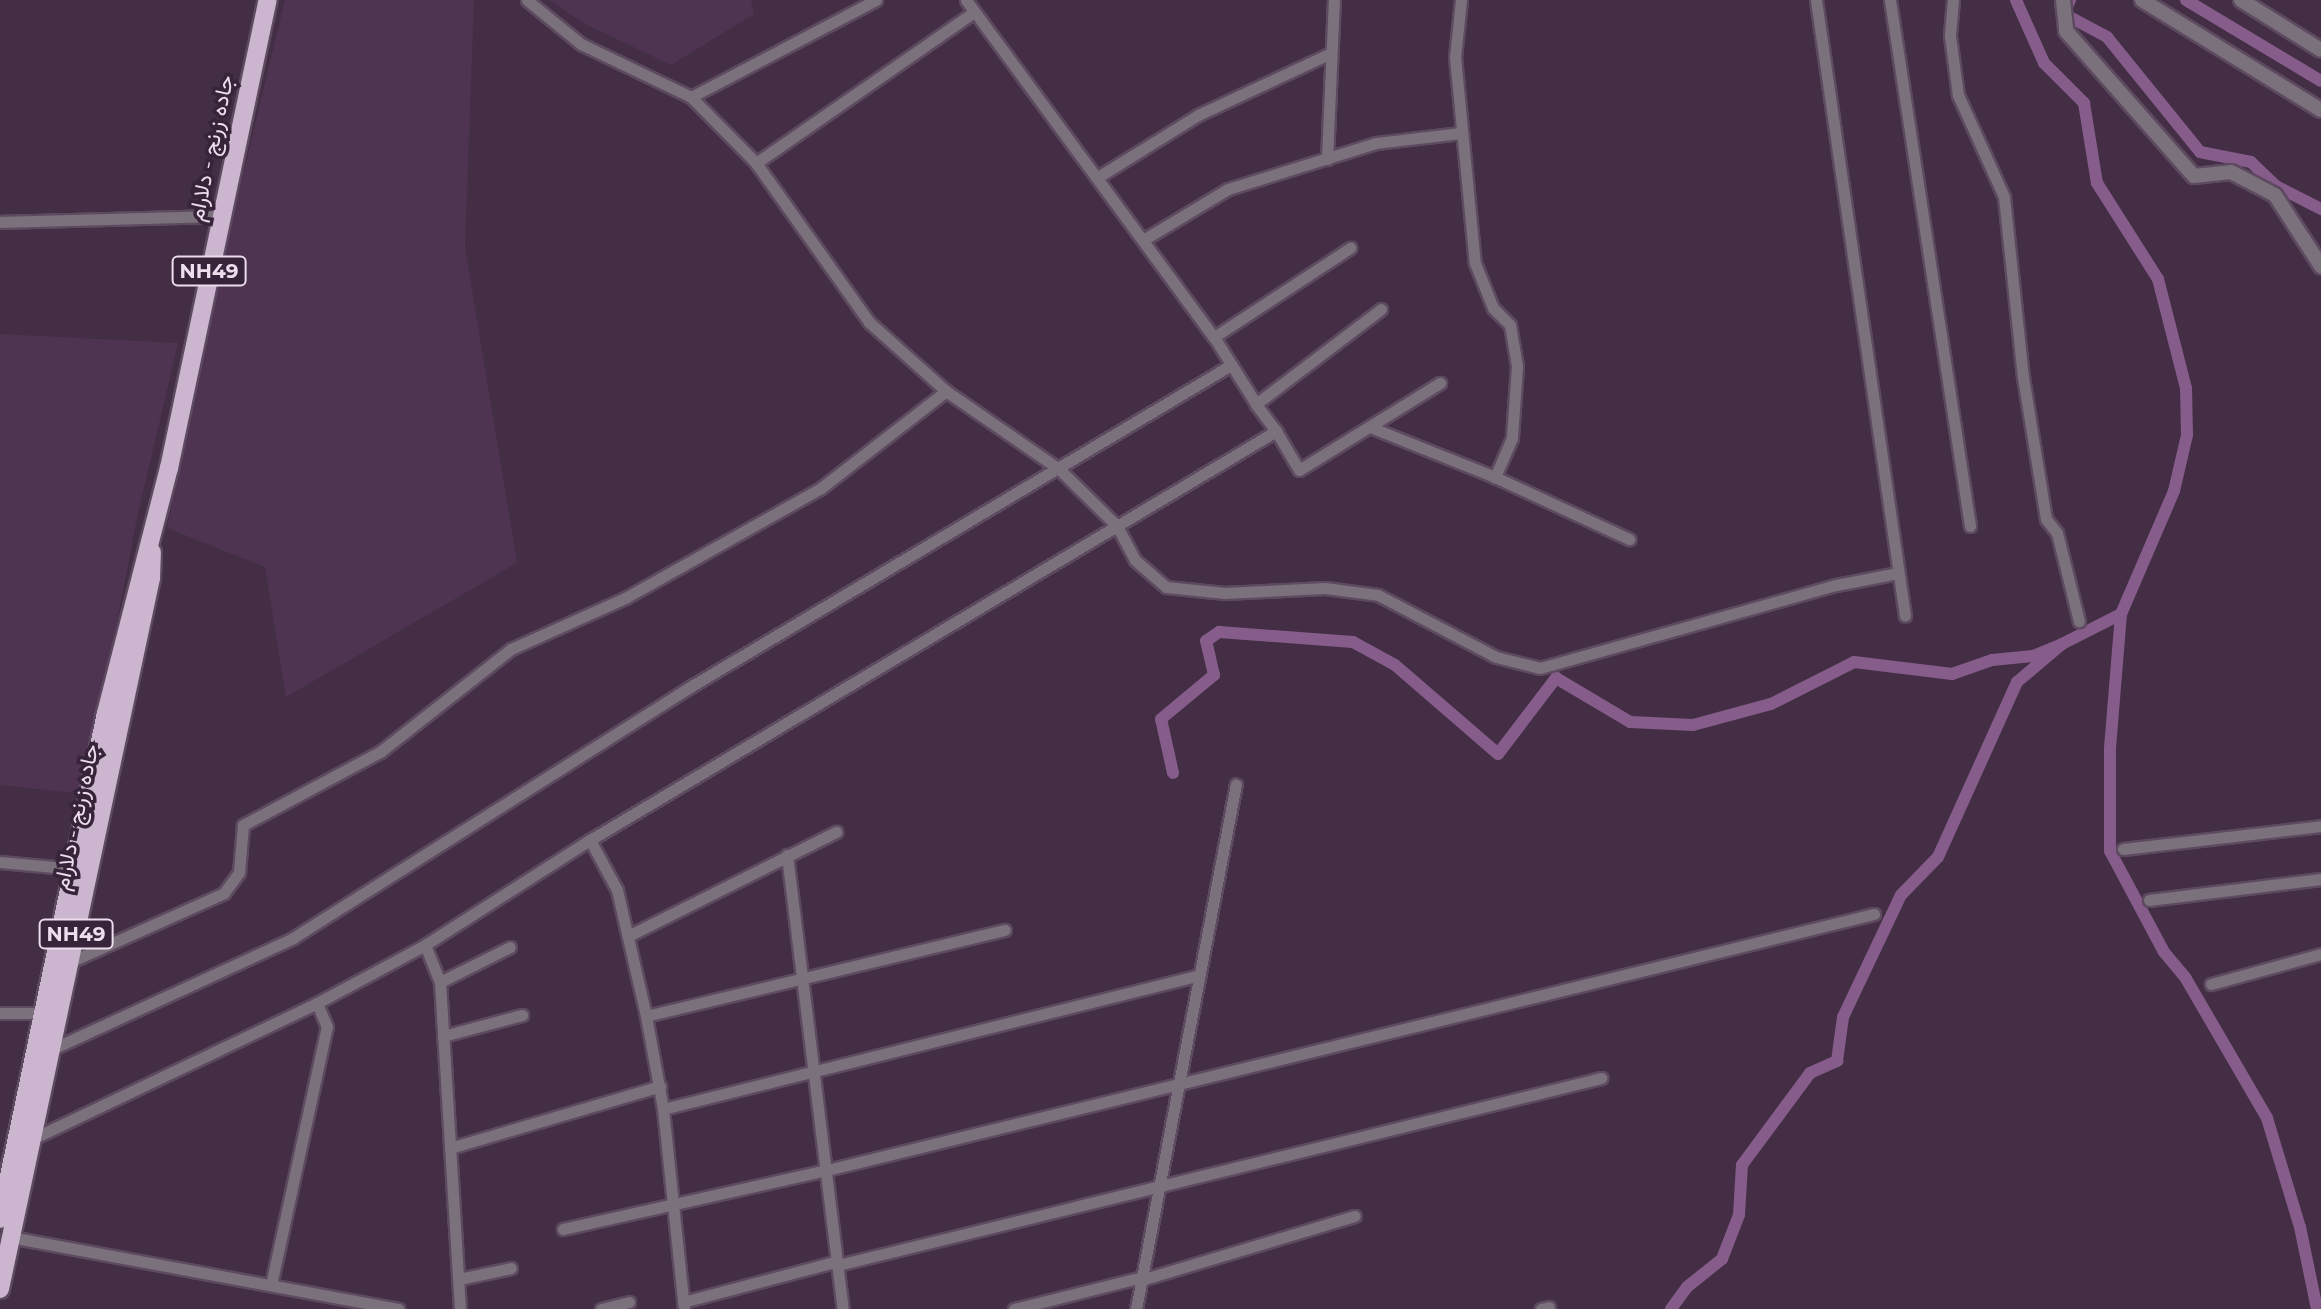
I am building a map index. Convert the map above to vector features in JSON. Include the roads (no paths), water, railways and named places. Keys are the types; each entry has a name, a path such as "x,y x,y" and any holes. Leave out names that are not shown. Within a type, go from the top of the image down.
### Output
{"highway":[{"name":"جاده زرنج - دلارام","path":"0,1219 6,1166 44,1013 134,591 152,541 268,0"},
{"name":"جاده زرنج - دلارام","path":"0,1289 151,578 152,541"}],"street":[{"path":"527,0 581,44 691,97 756,163 869,322 946,391 1059,469 1117,526 1135,560 1166,587 1225,593 1325,588 1378,595 1496,657 1540,668 1836,585 1898,573"},
{"path":"691,97 876,0"},
{"path":"966,0 1214,337 1299,470 1440,383"},
{"path":"1327,159 1334,0"},
{"path":"1461,0 1455,57 1475,263 1493,308 1510,325 1517,366 1512,438 1495,477"},
{"path":"1816,0 1905,616"},
{"path":"1890,0 1970,526"},
{"path":"1953,0 1950,36 1958,95 2004,197 2023,377 2046,519 2057,533 2079,621"},
{"path":"2063,0 2066,31 2194,176 2231,172 2275,195 2321,266"},
{"path":"2142,0 2321,110"},
{"path":"2241,0 2321,50"},
{"path":"756,163 974,12"},
{"path":"1098,177 1198,115 1331,53"},
{"path":"1143,240 1228,189 1376,143 1461,133"},
{"path":"0,222 221,216"},
{"path":"1214,337 1350,248"},
{"path":"1256,404 1381,309"},
{"path":"50,1050 293,938 690,687 1231,365"},
{"path":"70,962 224,893 239,872 243,825 380,752 511,649 625,598 821,488 946,391"},
{"path":"1370,427 1495,477 1629,539"},
{"path":"32,1139 317,1003 425,945 590,840 1276,431"},
{"path":"1136,1309 1176,1083 1236,784"},
{"path":"2123,849 2321,826"},
{"path":"628,936 836,832"},
{"path":"590,840 617,890 646,1016 660,1086 684,1306 838,1263 1601,1078"},
{"path":"787,855 843,1309"},
{"path":"0,862 76,869"},
{"path":"2149,900 2321,879"},
{"path":"563,1229 827,1170 1874,914"},
{"path":"646,1016 801,976 1005,930"},
{"path":"425,945 440,982 460,1309"},
{"path":"440,982 510,947"},
{"path":"2211,984 2321,954"},
{"path":"663,1109 1200,975"},
{"path":"271,1285 327,1027 317,1003"},
{"path":"0,1013 44,1013"},
{"path":"443,1036 522,1015"},
{"path":"450,1148 660,1086"},
{"path":"1014,1309 1141,1278 1355,1216"},
{"path":"10,1237 398,1309"},
{"path":"459,1279 511,1268"},
{"path":"601,1309 629,1302"}],"waterway":[{"path":"2016,0 2044,63 2084,103 2097,183 2158,279 2186,388 2187,435 2174,491 2121,614 2110,749 2110,851 2164,952 2185,977 2267,1118 2300,1227 2317,1309"},
{"path":"2070,0 2064,14 2107,37 2200,152 2251,162 2276,186 2321,209"},
{"path":"2186,0 2321,81"},
{"path":"1671,1309 1687,1287 1722,1259 1739,1215 1742,1165 1810,1073 1837,1061 1843,1017 1901,895 1938,857 2017,682 2062,644 2121,614"},
{"path":"1173,773 1161,719 1214,675 1206,641 1219,632 1353,642 1395,665 1498,754 1556,678 1630,722 1693,725 1771,704 1854,662 1952,674 1992,660 2033,656 2062,644"}]}
